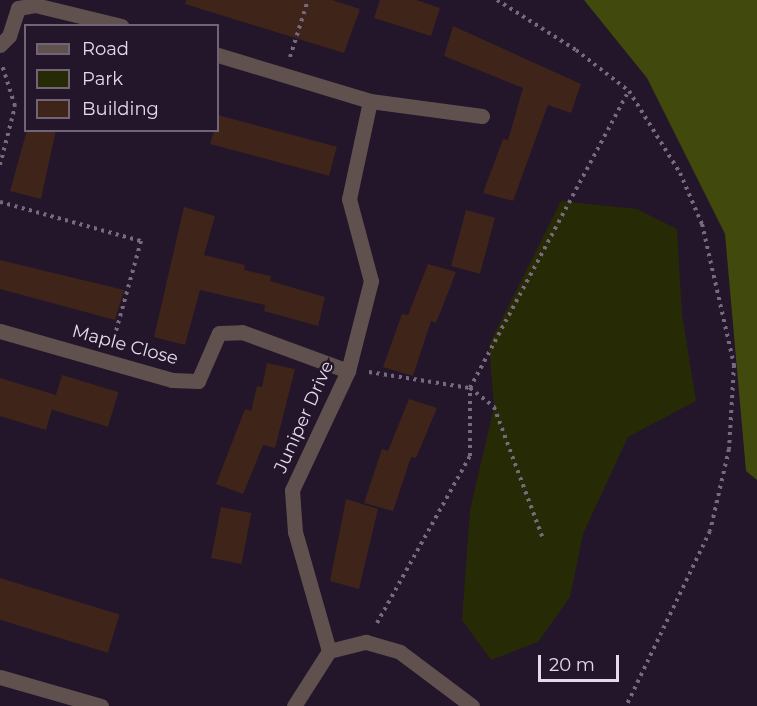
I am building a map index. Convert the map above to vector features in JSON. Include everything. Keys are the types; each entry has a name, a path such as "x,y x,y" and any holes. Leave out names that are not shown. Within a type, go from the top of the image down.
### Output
{"street":[{"path":"0,45 9,36 18,8 35,5 114,24"},
{"path":"219,55 370,101 482,116"},
{"name":"Juniper Drive","path":"328,651 295,532 292,490 348,371 371,281 349,199 370,101"},
{"name":"Maple Close","path":"0,331 172,380 198,381 219,333 242,332 348,371"},
{"path":"294,706 328,651 366,642 400,652 472,706"},
{"path":"0,676 101,706"}],"path":[{"path":"284,75 308,0"},
{"path":"497,0 576,50 629,91 680,173 702,224 734,365 729,449 710,531 626,706"},
{"path":"0,59 15,105 0,165"},
{"path":"366,642 470,456 470,388 629,91"},
{"path":"0,202 141,241 107,362"},
{"path":"348,371 412,376 470,388 494,408 542,536"}],"green space":[{"path":"584,0 757,0 757,480 746,471 725,234 647,78"},
{"path":"561,201 637,209 677,229 682,314 696,401 628,437 583,534 570,597 538,642 491,660 462,620 470,510 494,407 489,345"}],"building":[{"path":"186,0 332,0 360,9 344,53 185,4"},
{"path":"380,0 416,0 440,8 431,36 374,18"},
{"path":"453,26 581,84 571,113 548,105 513,201 483,193 503,139 508,140 523,88 444,56"},
{"path":"219,115 337,147 329,176 210,144 213,132 219,132"},
{"path":"26,132 56,132 41,199 10,191"},
{"path":"184,207 215,216 204,255 245,265 244,270 271,276 270,281 325,297 318,326 264,311 265,305 200,290 185,345 154,337"},
{"path":"466,210 495,218 480,274 451,266"},
{"path":"0,260 124,290 115,320 0,289"},
{"path":"428,264 456,272 436,323 431,321 413,376 383,367 402,314 408,315"},
{"path":"267,363 295,369 275,448 263,445 243,494 216,484 245,409 251,411 257,386 262,387"},
{"path":"62,375 118,392 108,427 51,409"},
{"path":"0,378 56,395 46,430 0,416"},
{"path":"409,399 437,408 416,458 411,457 393,511 364,503 382,449 388,451"},
{"path":"346,499 378,509 359,589 330,581"},
{"path":"221,507 251,513 242,564 211,558"},
{"path":"0,578 120,615 108,653 0,620"}]}
